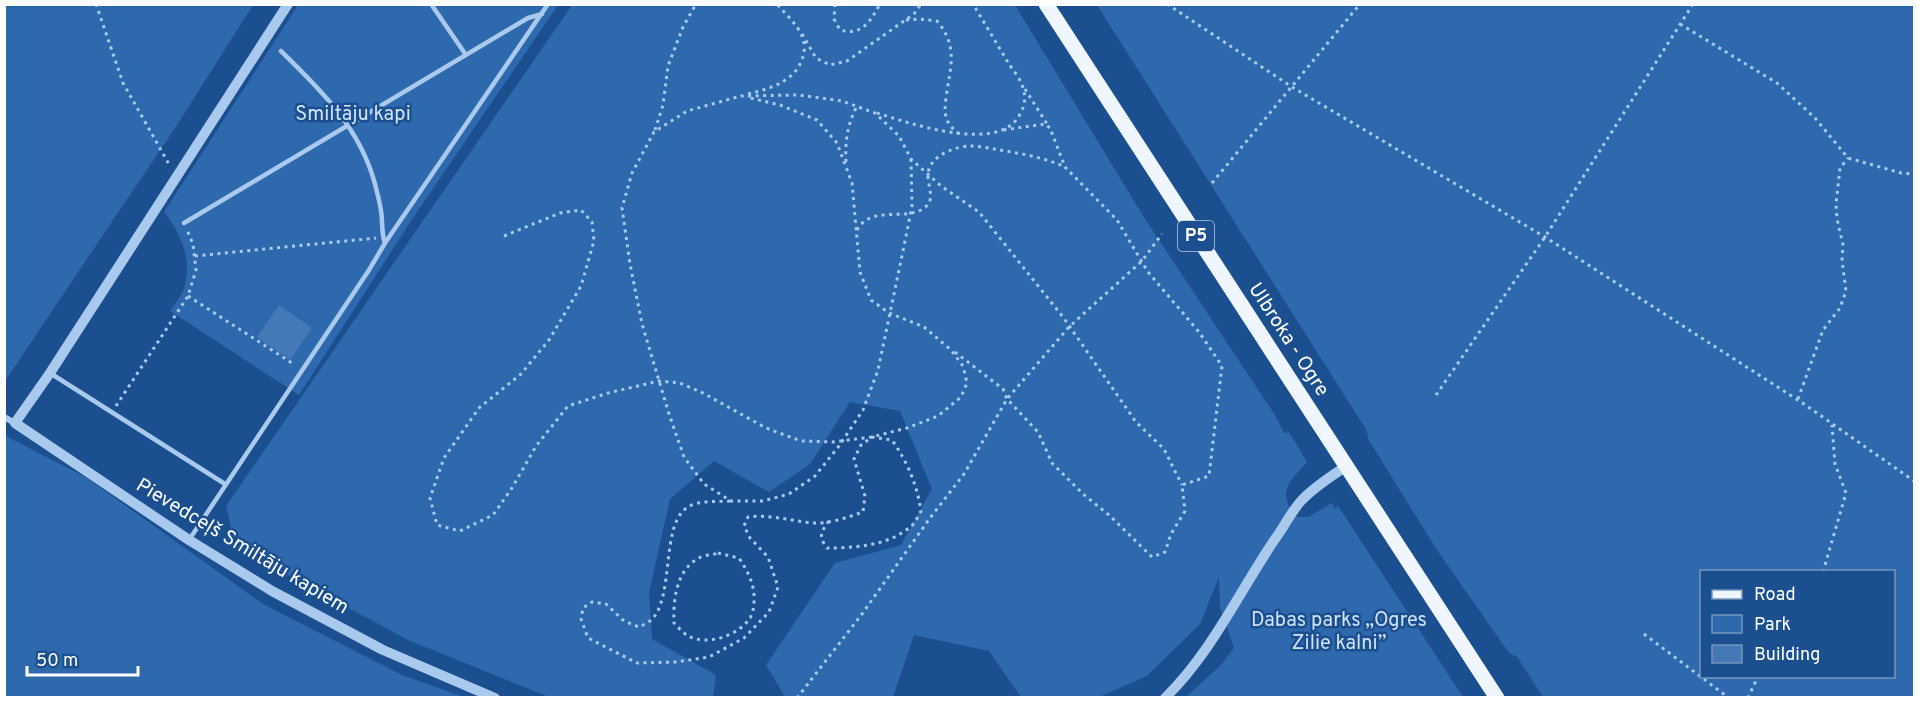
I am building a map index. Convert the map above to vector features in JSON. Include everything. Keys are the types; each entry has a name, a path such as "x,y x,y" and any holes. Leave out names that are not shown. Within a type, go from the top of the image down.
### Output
{"main road":[{"name":"Ulbroka - Ogre","path":"1046,4 1497,698"}],"street":[{"path":"10,420 50,373 288,4"},
{"name":"Pievedceļš Smiltāju kapiem","path":"10,420 189,540 272,591 383,650 495,698"},
{"path":"1165,698 1181,682 1208,646 1301,501 1345,467"}],"lane":[{"path":"431,4 466,55"},
{"path":"189,540 302,370 383,240 548,4"},
{"path":"183,223 528,18 542,14"},
{"path":"281,51 327,96 348,125 367,160 382,213 383,240"},
{"path":"50,373 225,484"}],"path":[{"path":"96,4 123,83 176,178"},
{"path":"696,4 683,27 668,66 663,105 654,132 632,172 622,208 640,314 684,457 704,484 731,501"},
{"path":"777,4 802,34 816,57 830,65 847,61 914,14 921,4"},
{"path":"835,4 834,20 840,30 850,33 862,29 874,16 879,4"},
{"path":"973,4 1050,128 1065,167"},
{"path":"1167,4 1292,87 1545,237 1797,400 1914,481"},
{"path":"1212,183 1360,4"},
{"path":"1436,395 1545,237 1692,4"},
{"path":"904,21 920,19 937,21 945,31 951,48 952,65 945,111 949,124 958,133"},
{"path":"1680,24 1777,83 1815,117 1848,158 1901,173 1914,174"},
{"path":"654,132 687,111 772,88 791,78 802,64 805,47 802,34"},
{"path":"1003,130 1018,118 1025,104 1023,87"},
{"path":"741,96 799,95 842,100 914,125 958,133 983,135 1045,124 1050,128"},
{"path":"741,96 780,105 817,120 837,143 852,183 860,272 872,300 889,313 924,327 1003,389 1007,399 1038,432 1052,463 1083,494 1110,515 1152,557 1165,552 1171,534 1185,511 1182,485 1164,449 1136,422 1063,317 979,212 941,186 911,159 899,136 875,113"},
{"path":"846,167 845,140 849,122 857,106"},
{"path":"857,231 860,225 869,218 884,214 911,213 928,205 931,197 928,174 930,166 940,156 954,149 972,146 1022,154 1053,161 1065,167 1117,220 1148,272 1199,332 1222,366 1209,476 1182,485"},
{"path":"1797,400 1823,330 1840,308 1846,291 1842,261 1843,245 1836,204 1840,168 1848,158"},
{"path":"829,521 820,532 821,540 827,548 851,548 885,541 911,527 921,511 917,488 904,457 892,440 872,437 861,446 854,459 865,496 863,512 844,519 829,521 815,523 761,515 748,517 744,526 750,538 768,557 778,586 769,612 744,638 709,657 676,662 637,663 588,638 581,620 583,608 592,602 606,604 624,621 639,627 652,619 661,604 677,517 688,507 703,502 762,501 789,494 815,476 843,440 863,410 878,370 911,213 911,159"},
{"path":"504,236 560,213 581,210 592,222 594,241 580,286 549,340 521,375 479,408 444,458 430,498 437,525 460,531 493,515 512,488 536,446 568,406 608,393 659,381 680,383 766,428 801,441 872,437 907,428 938,416 961,397 967,382 963,366 951,350"},
{"path":"112,413 188,296 195,278 195,256 189,232 183,223"},
{"path":"797,698 862,614 964,474 1007,399 1069,327 1142,261 1162,234"},
{"path":"195,256 383,240"},
{"path":"188,296 302,370"},
{"path":"1823,570 1846,493 1835,464 1832,425"},
{"path":"718,553 739,558 751,575 755,597 751,618 729,636 709,640 687,635 674,623 673,600 683,572 699,558 718,553"},
{"path":"1644,634 1700,676"},
{"path":"1702,678 1729,698"},
{"path":"1748,698 1757,678"}],"green space":[{"path":"5,4 253,5 177,125 5,381"},
{"name":"Smiltāju kapi","path":"298,5 558,5 413,218 299,395 170,311 183,291 187,270 184,249 176,230 164,212"},
{"name":"Dabas parks „Ogres Zilie kalni”","path":"572,5 1015,5 1145,219 1275,415 1284,433 1289,432 1307,462 1287,488 1287,502 1291,509 1298,517 1308,517 1332,503 1335,509 1338,506 1463,697 1186,697 1220,666 1234,648 1220,607 1219,577 1200,624 1147,676 1099,697 1021,697 989,651 914,635 893,697 785,697 766,665 835,563 901,545 932,489 900,411 850,402 810,464 769,492 714,461 670,499 649,593 652,639 716,675 713,697 549,697 408,640 236,547 226,506"},
{"path":"1097,5 1914,5 1914,697 1543,697 1517,657 1509,653 1437,550 1368,439 1367,431"},
{"path":"4,435 87,478 263,604 402,675 464,697 5,697"}],"building":[{"path":"279,305 312,328 290,360 257,337"}]}
